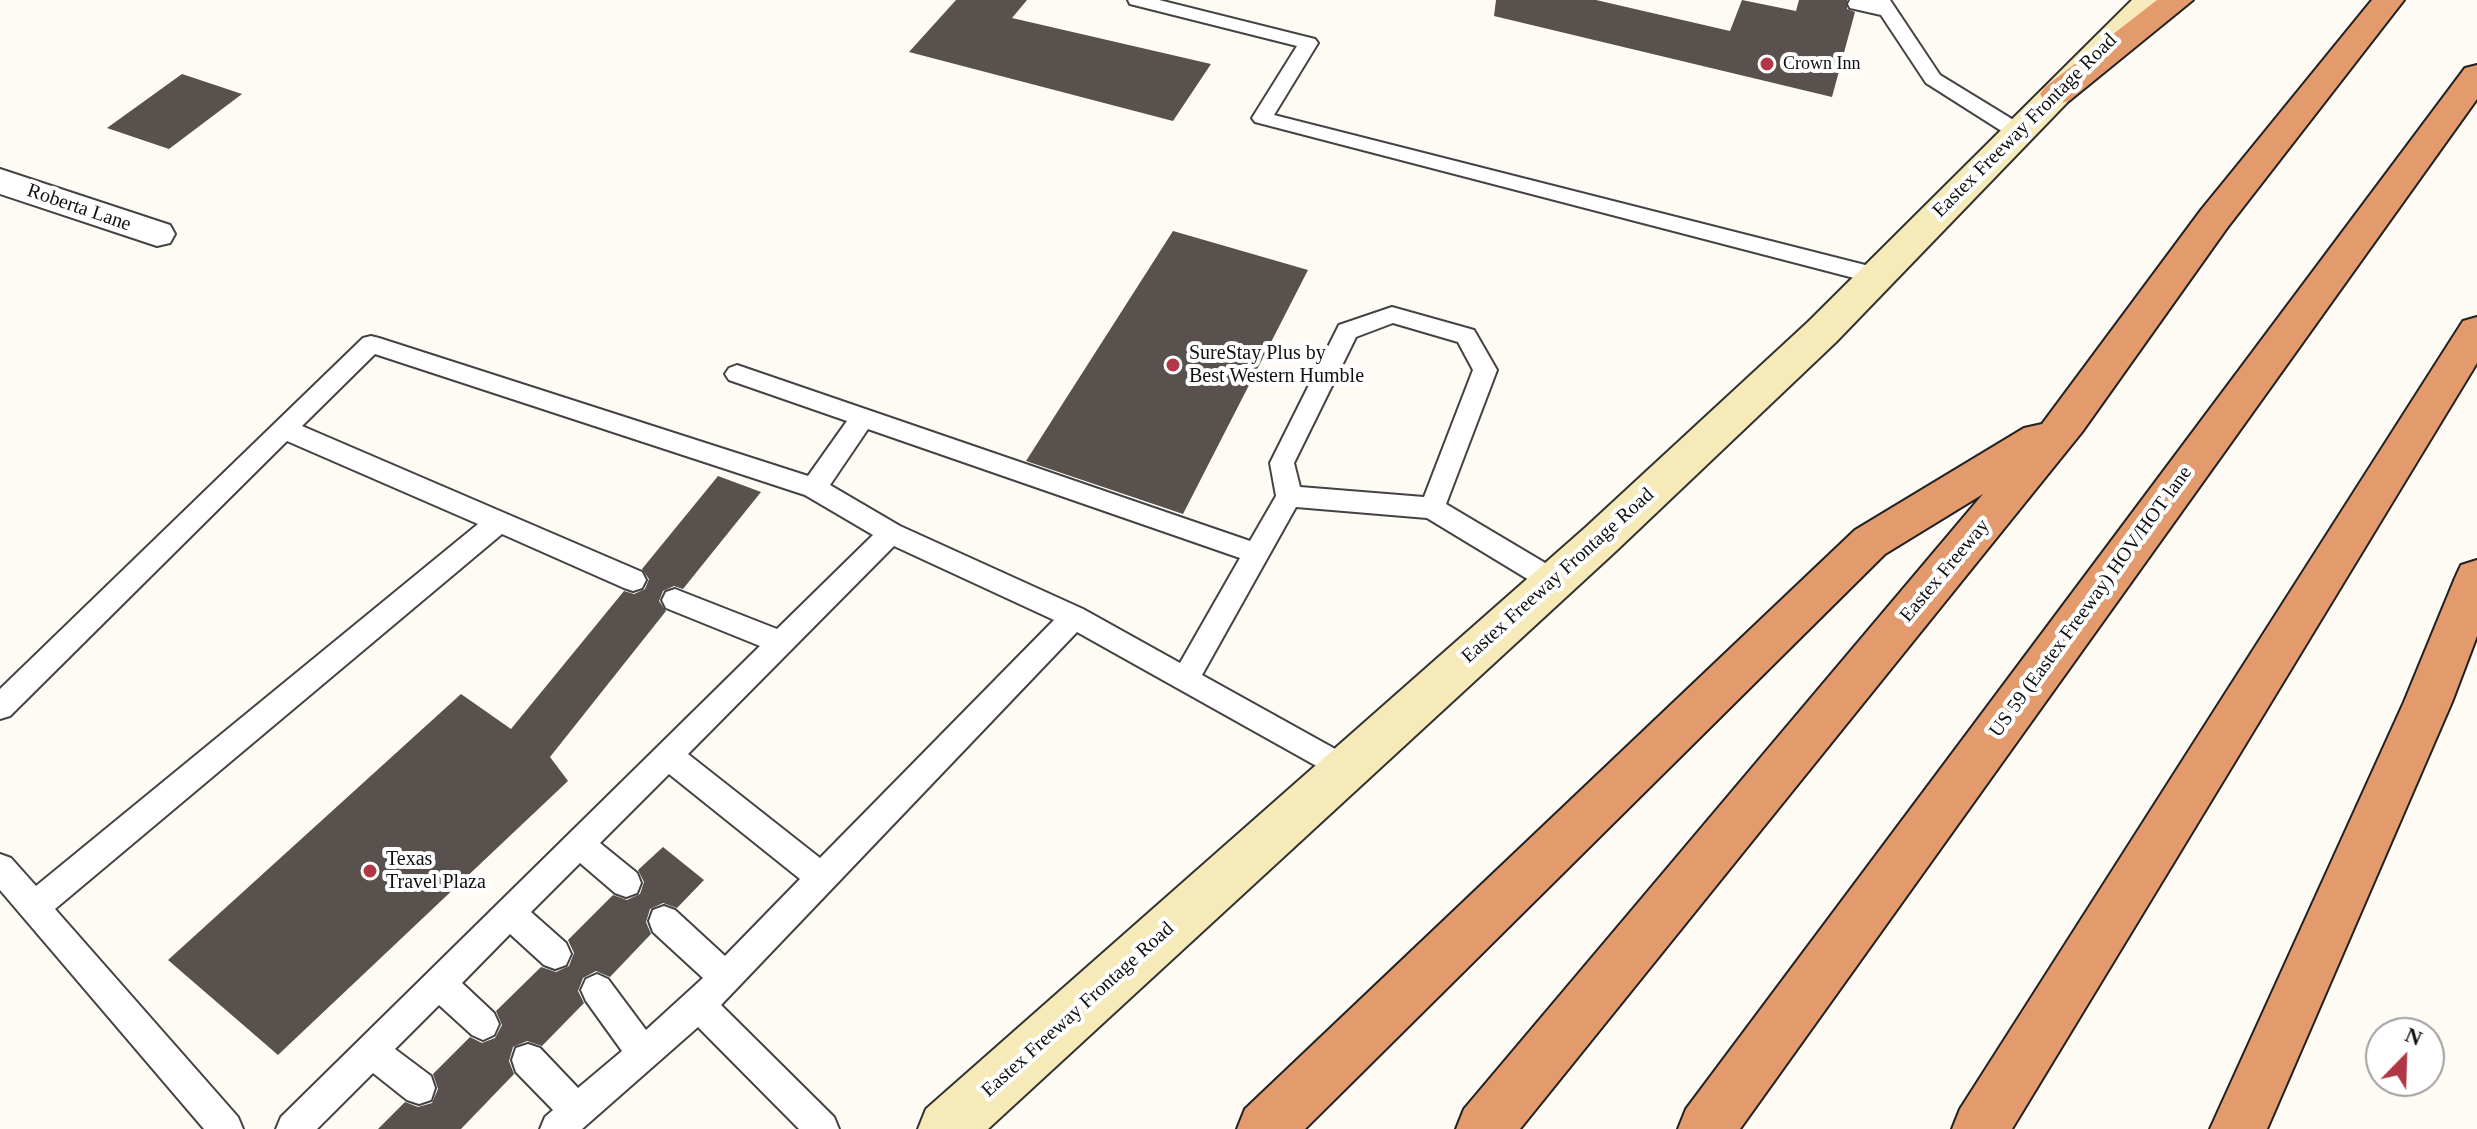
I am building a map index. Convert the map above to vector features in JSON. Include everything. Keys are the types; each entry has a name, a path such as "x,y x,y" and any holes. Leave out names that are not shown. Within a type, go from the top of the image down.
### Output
{"highway":[{"path":"2057,94 2177,0"},
{"name":"Eastex Freeway","path":"1484,1129 2068,421 2214,219 2388,0"},
{"name":"US 59 (Eastex Freeway) HOV/HOT lane","path":"1706,1129 2477,75"},
{"path":"1980,1129 2477,331"},
{"path":"1265,1129 1870,542 2068,421"},
{"path":"2238,1129 2421,717 2477,578"}],"main road":[{"name":"Eastex Freeway Frontage Road","path":"946,1129 1553,581 1822,332 2150,0"}],"street":[{"name":"Roberta Lane","path":"0,181 157,234"}],"lane":[{"path":"1137,0 1308,43 1262,118 1877,276"},
{"path":"1857,4 1885,6 1913,53 1933,79 2018,132"},
{"path":"1186,677 1289,496 1282,463 1347,331 1392,315 1466,336 1485,370 1432,508"},
{"path":"0,707 371,344 814,488 891,533 1074,617 1186,677 1345,769"},
{"path":"737,374 1258,554"},
{"path":"814,488 863,417"},
{"path":"284,429 633,580"},
{"path":"1289,496 1432,508 1553,581"},
{"path":"34,907 499,522"},
{"path":"293,1129 891,533"},
{"path":"675,600 781,642"},
{"path":"528,1060 567,1120 699,1005 1074,617"},
{"path":"668,756 822,878"},
{"path":"579,844 626,883"},
{"path":"0,868 226,1129"},
{"path":"510,913 555,954"},
{"path":"664,921 726,978"},
{"path":"439,983 483,1024"},
{"path":"597,990 644,1054"},
{"path":"699,1005 822,1129"},
{"path":"371,1051 419,1088"}],"building":[{"path":"956,0 1027,0 1012,18 1211,64 1173,121 909,52"},
{"name":"Crown Inn","path":"1496,0 1596,0 1730,31 1742,0 1796,11 1799,0 1847,0 1847,9 1855,12 1832,97 1494,16"},
{"path":"182,74 242,94 169,149 107,128"},
{"name":"SureStay Plus by Best Western Humble","path":"1173,231 1308,270 1183,514 1026,461"},
{"name":"Texas Travel Plaza","path":"718,476 761,492 683,589 674,586 663,591 659,601 666,611 550,757 568,781 278,1055 168,960 461,694 511,729 624,591 634,594 645,589 649,579 642,569"},
{"path":"663,847 704,880 677,908 663,903 650,909 646,922 651,934 610,977 596,971 583,978 578,991 584,1003 542,1046 527,1041 513,1047 509,1061 514,1074 461,1129 378,1129 405,1102 418,1107 432,1103 438,1089 433,1074 470,1037 482,1043 495,1038 502,1025 496,1011 541,967 556,972 569,966 574,953 568,940 613,895 627,900 640,894 644,882 638,870"}],"place":[{"name":"Crown Inn","path":"1767,64"},
{"name":"SureStay Plus by Best Western Humble","path":"1173,365"},
{"name":"Texas Travel Plaza","path":"370,871"}]}
